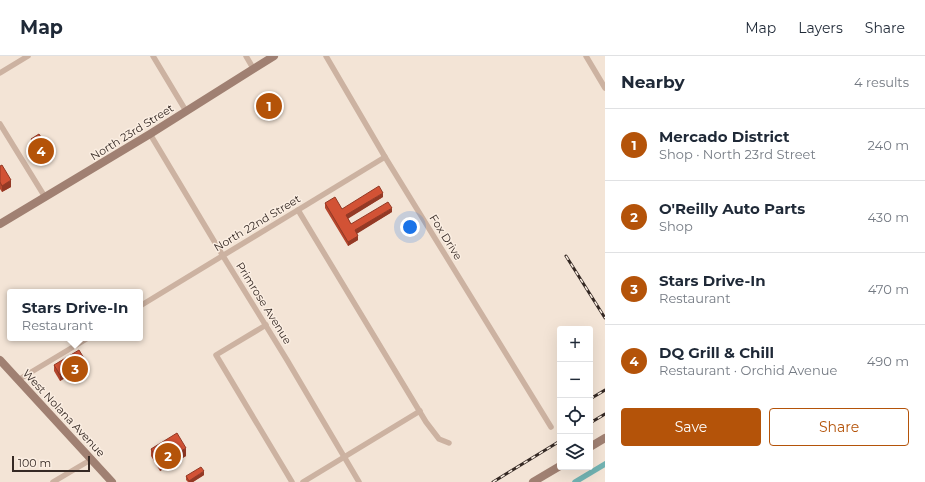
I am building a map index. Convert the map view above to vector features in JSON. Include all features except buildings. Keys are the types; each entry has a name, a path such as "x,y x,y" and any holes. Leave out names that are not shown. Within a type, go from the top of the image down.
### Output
{"main road":[{"name":"North 23rd Street","path":"0,224 150,134 274,56"},
{"name":"West Nolana Avenue","path":"0,360 112,482"},
{"path":"593,446 605,438"},
{"path":"533,482 557,468"}],"street":[{"path":"0,73 28,56"},
{"path":"153,56 186,111"},
{"path":"246,56 253,68"},
{"name":"Fox Drive","path":"326,56 385,157 551,427"},
{"path":"586,56 605,88"},
{"path":"0,124 45,197"},
{"name":"Primrose Avenue","path":"150,134 345,456 359,482"},
{"name":"North 22nd Street","path":"143,304 385,157"},
{"path":"298,210 420,411 439,440 449,443"},
{"path":"266,325 216,355 292,482"},
{"path":"18,380 83,341"},
{"path":"303,482 420,411"},
{"path":"54,482 92,460"}],"waterway":[{"path":"575,482 605,464"}],"railway":[{"path":"566,256 605,318"},
{"path":"592,398 605,390"},
{"path":"593,421 605,414"},
{"path":"493,482 557,443"}],"place":[{"name":"Mercado District","path":"269,106"},
{"name":"DQ Grill & Chill","path":"41,151"},
{"name":"Stars Drive-In","path":"75,369"},
{"name":"O'Reilly Auto Parts","path":"168,456"}]}
